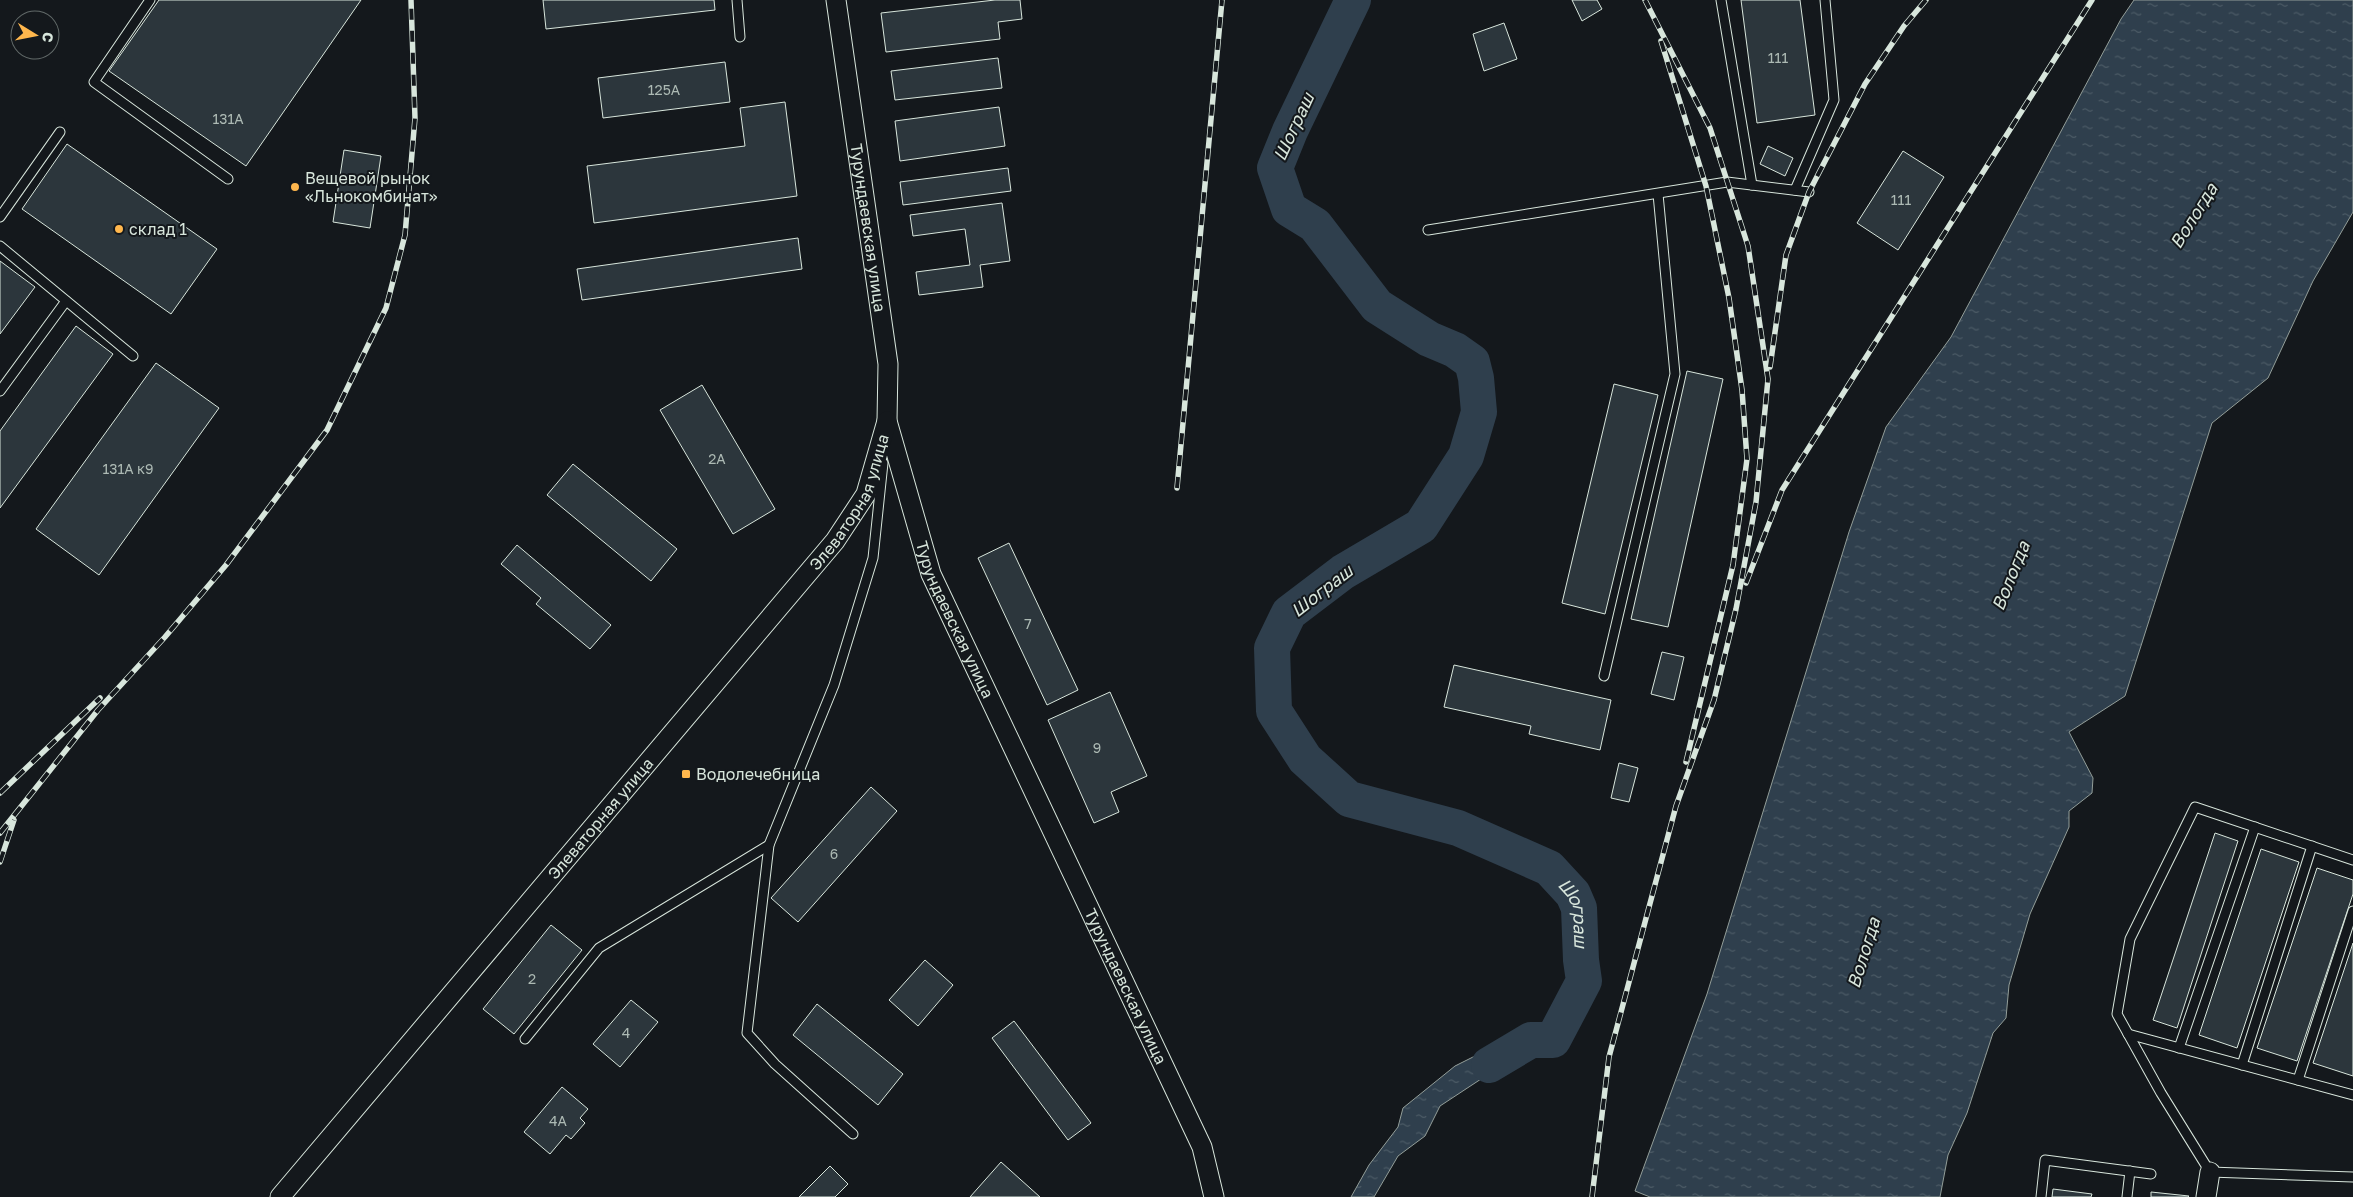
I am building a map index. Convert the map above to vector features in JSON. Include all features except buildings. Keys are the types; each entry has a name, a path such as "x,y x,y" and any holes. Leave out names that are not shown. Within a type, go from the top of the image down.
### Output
{"street":[{"name":"Турундаевская улица","path":"836,0 888,364 887,421 931,574 1202,1147 1214,1197"},
{"name":"Элеваторная улица","path":"280,1197 835,541 866,494 887,421"},
{"path":"2206,1197 2210,1172"}],"lane":[{"path":"150,0 94,82 228,179"},
{"path":"737,0 740,37"},
{"path":"1721,0 1752,185"},
{"path":"1795,190 1834,100 1825,0"},
{"path":"0,217 60,132"},
{"path":"1428,230 1727,182 1810,192"},
{"path":"1604,676 1675,374 1658,194"},
{"path":"0,246 133,356"},
{"path":"0,391 66,301"},
{"path":"853,1134 775,1064 747,1033 769,846 834,685 873,558 887,421"},
{"path":"2353,860 2195,807 2130,939 2117,1014 2210,1172 2353,1177"},
{"path":"2179,1048 2255,827"},
{"path":"525,1039 599,948 769,846"},
{"path":"2242,1065 2312,846"},
{"path":"2298,1080 2353,912"},
{"path":"2128,1034 2353,1095"},
{"path":"2041,1197 2045,1160 2151,1174"},
{"path":"2127,1197 2130,1171"}],"water":[{"name":"Вологда","path":"2134,0 2353,0 2353,212 2313,281 2268,378 2212,423 2125,696 2069,732 2093,778 2092,793 2069,811 2069,827 2030,914 2009,985 2006,1018 1993,1033 1967,1113 1948,1155 1940,1197 1650,1197 1635,1191 1707,994 1849,532 1886,427 1951,337 2121,19"},
{"path":"1531,1040 1513,1058 1440,1106 1425,1136 1398,1156 1374,1197 1351,1197 1369,1165 1398,1127 1403,1108 1455,1066 1499,1044"}],"waterway":[{"name":"Шограш","path":"1353,0 1290,131 1275,168 1289,209 1315,225 1377,306 1429,339 1455,350 1472,362 1476,378 1479,412 1466,456 1421,526 1343,572 1289,613 1272,648 1274,711 1305,759 1349,799 1458,828 1549,868 1573,894 1579,908 1581,960 1584,981 1553,1040 1531,1040 1489,1065"}],"railway":[{"path":"0,833 98,710 165,637 226,565 327,430 386,308 405,235 415,118 411,0"},
{"path":"1177,488 1222,0"},
{"path":"1592,1197 1609,1057 1676,806 1714,700 1736,609 1756,502 1768,379 1748,246 1710,128 1645,0"},
{"path":"1770,367 1786,255 1809,192 1865,84 1904,26 1926,0"},
{"path":"1746,583 1782,490 2092,0"},
{"path":"1661,41 1706,186 1729,298 1742,390 1747,459 1733,565 1686,762"},
{"path":"0,793 100,698"},
{"path":"0,862 14,820"}],"place":[{"name":"Вещевой рынок «Льнокомбинат»","path":"295,187"},
{"name":"склад 1","path":"119,229"},
{"name":"Водолечебница","path":"686,774"}]}
